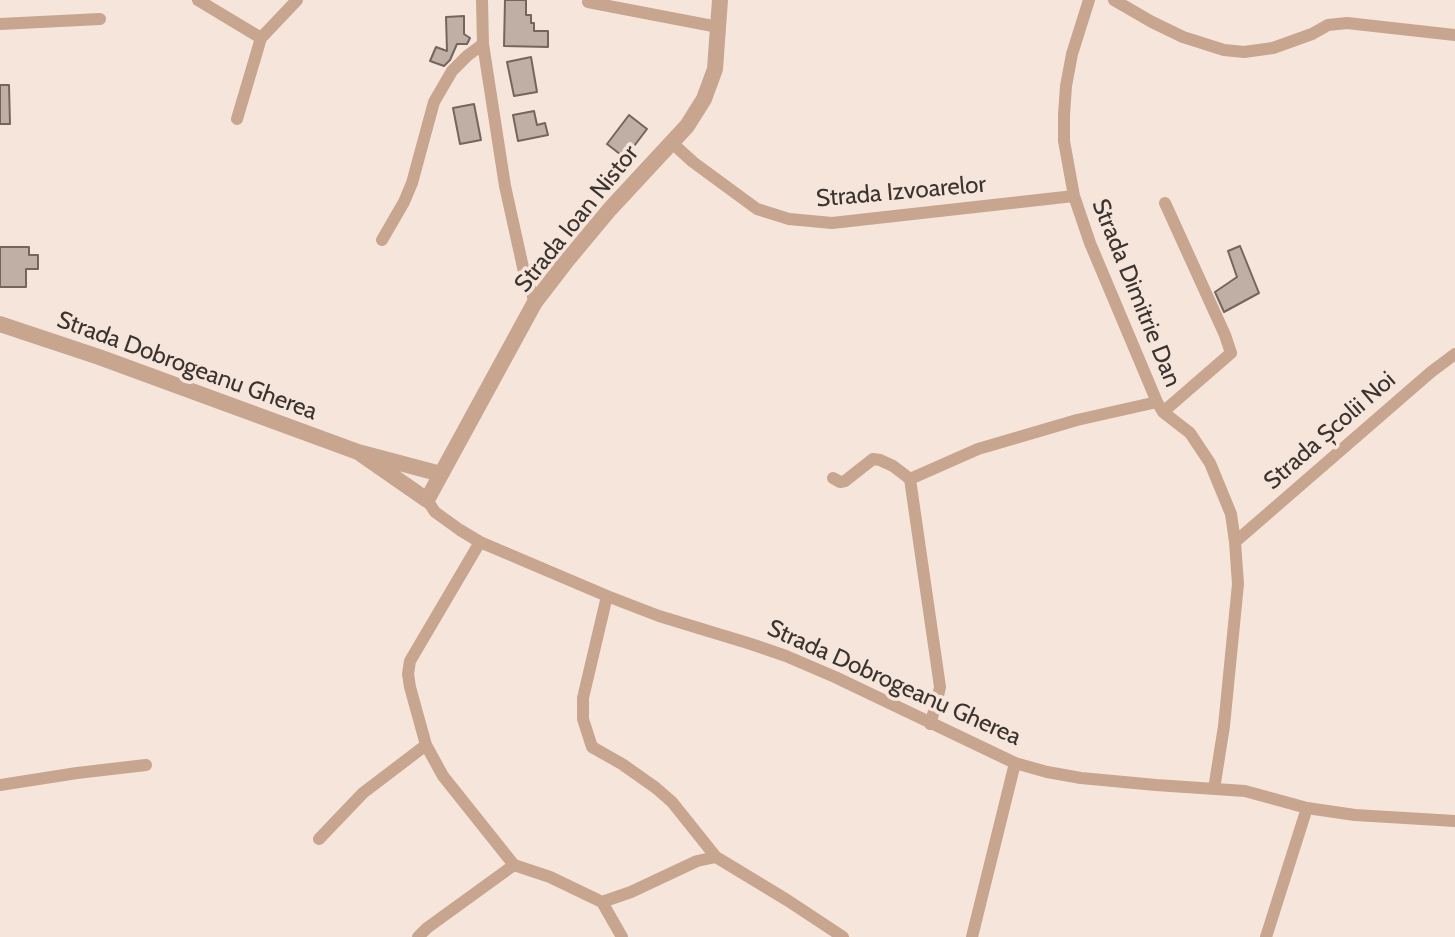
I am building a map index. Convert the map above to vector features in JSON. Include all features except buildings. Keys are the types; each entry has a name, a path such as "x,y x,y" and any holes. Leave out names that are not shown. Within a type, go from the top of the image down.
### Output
{"street":[{"path":"198,0 261,38"},
{"path":"237,120 261,38 297,0"},
{"path":"482,0 483,44 508,199 524,272 535,302"},
{"name":"Strada Ioan Nistor","path":"427,500 535,302 565,263 687,126 705,99 715,69 720,0"},
{"name":"Strada Dimitrie Dan","path":"1089,0 1072,54 1063,115 1064,141 1074,196 1090,243 1160,407 1190,433 1210,464 1231,514 1238,584 1224,726 1214,789"},
{"path":"1114,0 1183,37 1224,50 1244,52 1273,48 1312,34 1328,24 1347,23 1455,35"},
{"path":"588,2 718,27"},
{"path":"0,24 100,19"},
{"path":"382,240 412,183 434,102 452,71 483,44"},
{"name":"Strada Izvoarelor","path":"671,142 757,209 789,219 832,223 1074,196"},
{"path":"910,479 978,449 1077,420 1160,407 1231,353 1165,203"},
{"name":"Strada Dobrogeanu Gherea","path":"0,324 358,452 441,474"},
{"name":"Strada Școlii Noi","path":"1235,542 1455,354"},
{"name":"Strada Dobrogeanu Gherea","path":"358,452 427,500 435,512 480,542 659,616 786,656 1015,763 1081,778 1245,791 1307,808 1355,815 1455,821"},
{"path":"833,478 840,482 845,481 873,459 892,466 910,479 940,687 930,724"},
{"path":"480,542 410,661 410,687 426,745 443,776 514,865 550,877 602,902 622,937"},
{"path":"607,596 583,698 583,719 592,747 622,764 672,802 716,858 843,937"},
{"path":"318,839 363,793 426,745"},
{"path":"972,937 1015,763"},
{"path":"0,785 146,765"},
{"path":"1266,937 1307,808"},
{"path":"602,902 697,861 716,858"},
{"path":"418,937 514,865"}]}
